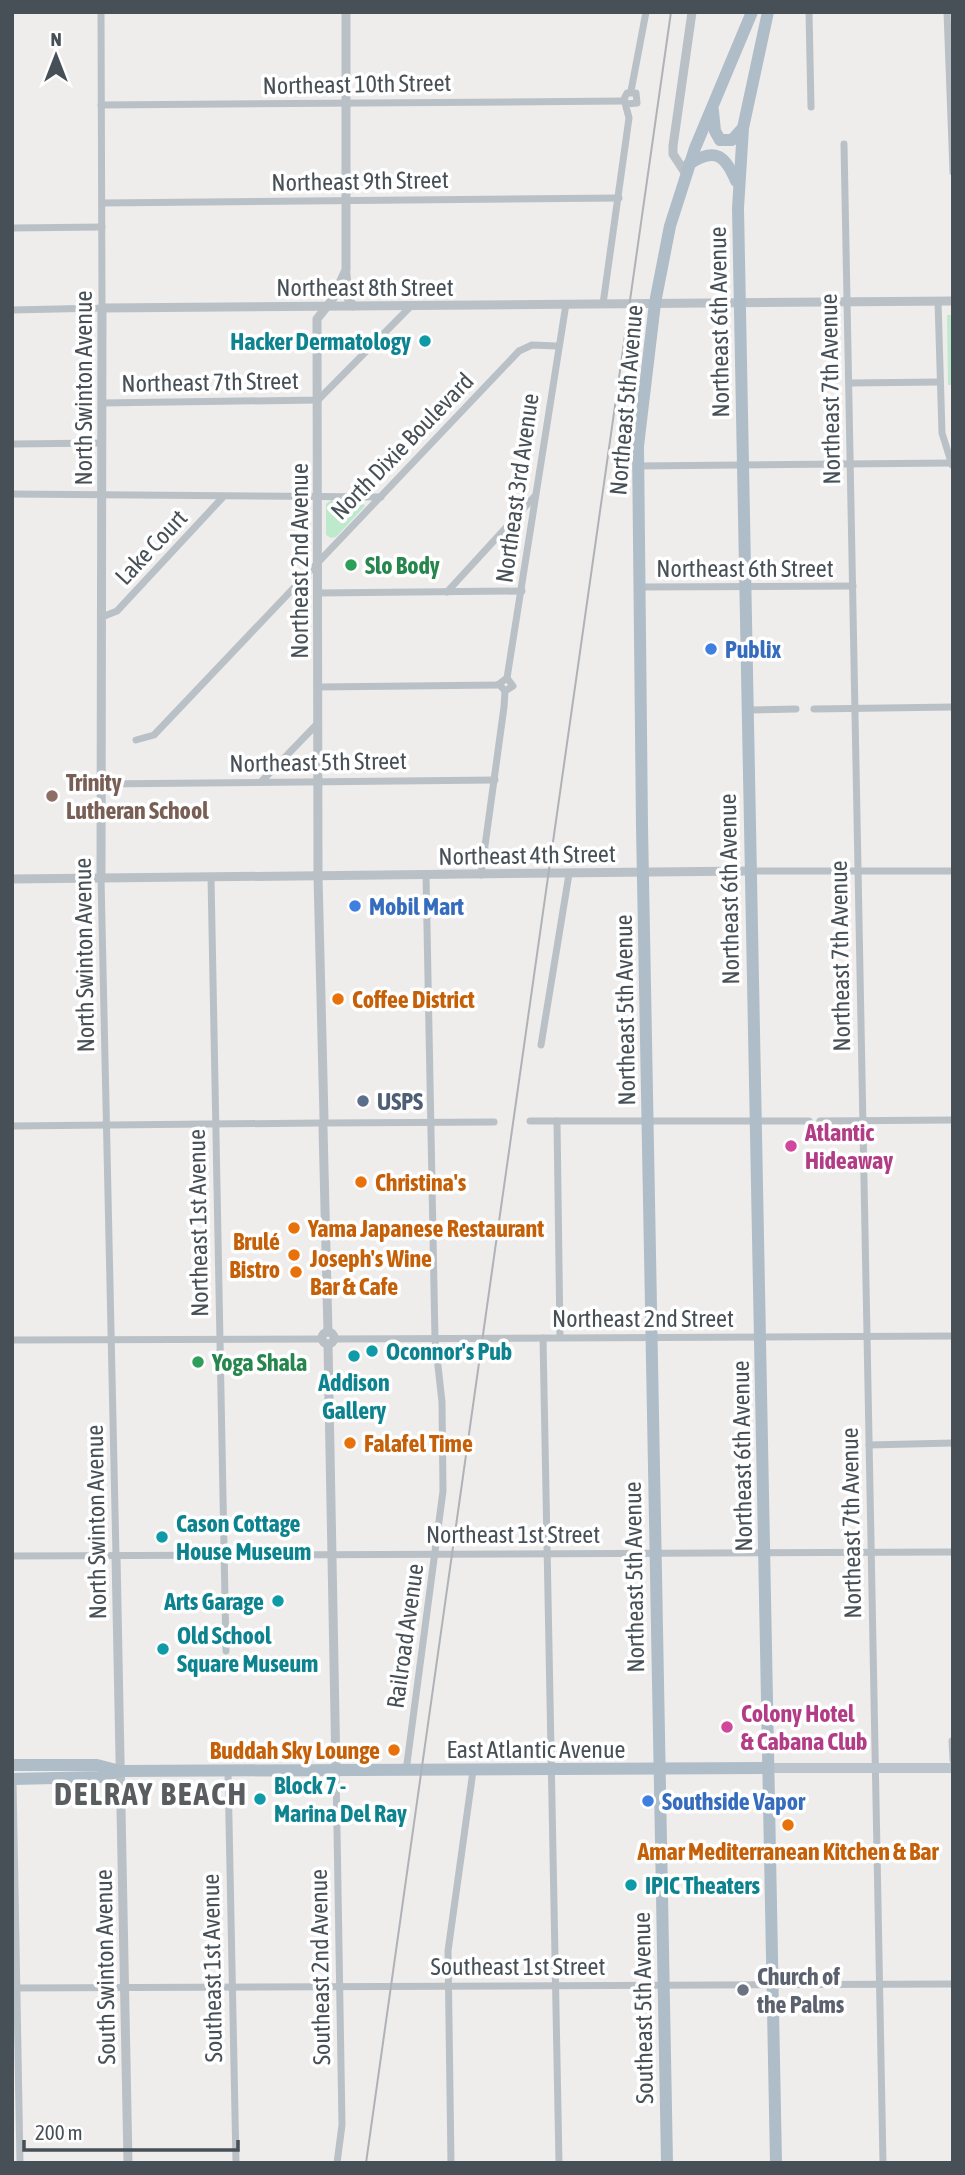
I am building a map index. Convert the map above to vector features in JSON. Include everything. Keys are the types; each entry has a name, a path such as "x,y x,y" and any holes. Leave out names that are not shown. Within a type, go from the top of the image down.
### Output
{"main road":[{"name":"Northeast 5th Avenue","path":"659,1769 637,466 642,399 664,252 688,169 752,12"},
{"name":"Northeast 6th Avenue","path":"768,12 743,128 738,185 776,2163"},
{"path":"713,107 715,131 720,141 732,140 743,128"},
{"path":"688,169 704,156 718,156 730,166 738,185"},
{"path":"12,1765 97,1765 120,1771"},
{"path":"12,1779 32,1766"},
{"name":"East Atlantic Avenue","path":"120,1771 953,1768"},
{"name":"Southeast 5th Avenue","path":"659,1769 667,2163"},
{"path":"12,1779 100,1777 120,1771"}],"street":[{"name":"North Swinton Avenue","path":"101,12 103,617 100,784 120,1771"},
{"name":"Northeast 2nd Avenue","path":"336,1771 318,876 317,319 328,306 346,270 346,12"},
{"path":"603,304 630,98 646,12"},
{"path":"688,169 673,153 673,146 692,12"},
{"path":"810,12 811,107"},
{"path":"947,12 953,172"},
{"name":"Northeast 10th Street","path":"101,105 346,104 630,98"},
{"name":"Northeast 7th Avenue","path":"844,144 883,2163"},
{"name":"Northeast 9th Street","path":"102,203 619,198"},
{"path":"12,228 102,227"},
{"path":"346,270 348,298 354,306"},
{"path":"637,466 952,464 942,433 938,301"},
{"name":"Northeast 8th Street","path":"102,308 953,301"},
{"name":"Northeast 3rd Avenue","path":"481,875 495,780 502,688 513,685 507,678 557,346 566,304"},
{"path":"318,400 411,306"},
{"path":"12,310 102,308"},
{"name":"North Dixie Boulevard","path":"136,740 154,734 318,565 519,351 532,345 557,346"},
{"path":"849,383 940,382"},
{"name":"Northeast 7th Street","path":"102,403 318,400"},
{"path":"12,444 102,443"},
{"path":"12,494 381,497"},
{"path":"447,592 535,496"},
{"name":"Lake Court","path":"103,617 117,611 223,497"},
{"name":"Northeast 6th Street","path":"638,587 853,586"},
{"path":"318,593 522,591"},
{"path":"318,687 502,688 507,678"},
{"path":"814,709 953,707"},
{"path":"747,710 796,709"},
{"path":"260,782 318,723"},
{"name":"Northeast 5th Street","path":"100,784 495,780"},
{"name":"Northeast 4th Street","path":"12,879 953,871"},
{"path":"541,1045 569,874"},
{"path":"426,875 435,1339"},
{"name":"Northeast 1st Avenue","path":"211,877 226,1651"},
{"path":"820,1121 953,1120"},
{"path":"530,1121 809,1121"},
{"path":"556,1121 560,1337"},
{"path":"12,1126 494,1122"},
{"name":"Northeast 2nd Street","path":"12,1340 953,1336"},
{"path":"543,1338 559,2163"},
{"name":"Railroad Avenue","path":"406,1771 443,1491 442,1402 435,1339"},
{"path":"869,1445 953,1443"},
{"name":"Northeast 1st Street","path":"12,1556 953,1552"},
{"path":"952,1741 953,1760"},
{"name":"South Swinton Avenue","path":"120,1771 128,2163"},
{"name":"Southeast 2nd Avenue","path":"336,1771 342,2125 337,2163"},
{"path":"451,2163 448,1951 473,1771"},
{"name":"Southeast 1st Avenue","path":"228,1772 236,2163"},
{"path":"12,1779 14,1988 20,2163"},
{"name":"Southeast 1st Street","path":"14,1988 953,1984"}],"green space":[{"path":"947,315 953,315 953,385 948,385"},
{"path":"331,500 360,500 365,506 336,537 331,538 326,535 326,504"}],"railway":[{"path":"366,2163 671,12"}],"place":[{"name":"Hacker Dermatology","path":"425,341"},
{"name":"Slo Body","path":"351,565"},
{"name":"Publix","path":"711,649"},
{"name":"Trinity Lutheran School","path":"52,796"},
{"name":"Mobil Mart","path":"355,906"},
{"name":"Coffee District","path":"338,999"},
{"name":"USPS","path":"363,1101"},
{"name":"Atlantic Hideaway","path":"791,1146"},
{"name":"Christina's","path":"361,1182"},
{"name":"Yama Japanese Restaurant","path":"294,1228"},
{"name":"Brulé Bistro","path":"294,1255"},
{"name":"Joseph's Wine Bar & Cafe","path":"296,1272"},
{"name":"Oconnor's Pub","path":"372,1351"},
{"name":"Addison Gallery","path":"354,1356"},
{"name":"Yoga Shala","path":"198,1362"},
{"name":"Falafel Time","path":"350,1443"},
{"name":"Cason Cottage House Museum","path":"162,1537"},
{"name":"Arts Garage","path":"278,1601"},
{"name":"Old School Square Museum","path":"163,1649"},
{"name":"Colony Hotel & Cabana Club","path":"727,1727"},
{"name":"Buddah Sky Lounge","path":"394,1750"},
{"name":"Block 7 - Marina Del Ray","path":"260,1799"},
{"name":"Southside Vapor","path":"648,1801"},
{"name":"Amar Mediterranean Kitchen & Bar","path":"788,1825"},
{"name":"IPIC Theaters","path":"631,1885"},
{"name":"Church of the Palms","path":"743,1990"}],"district":[{"name":"DELRAY BEACH","path":"151,1793"}]}
